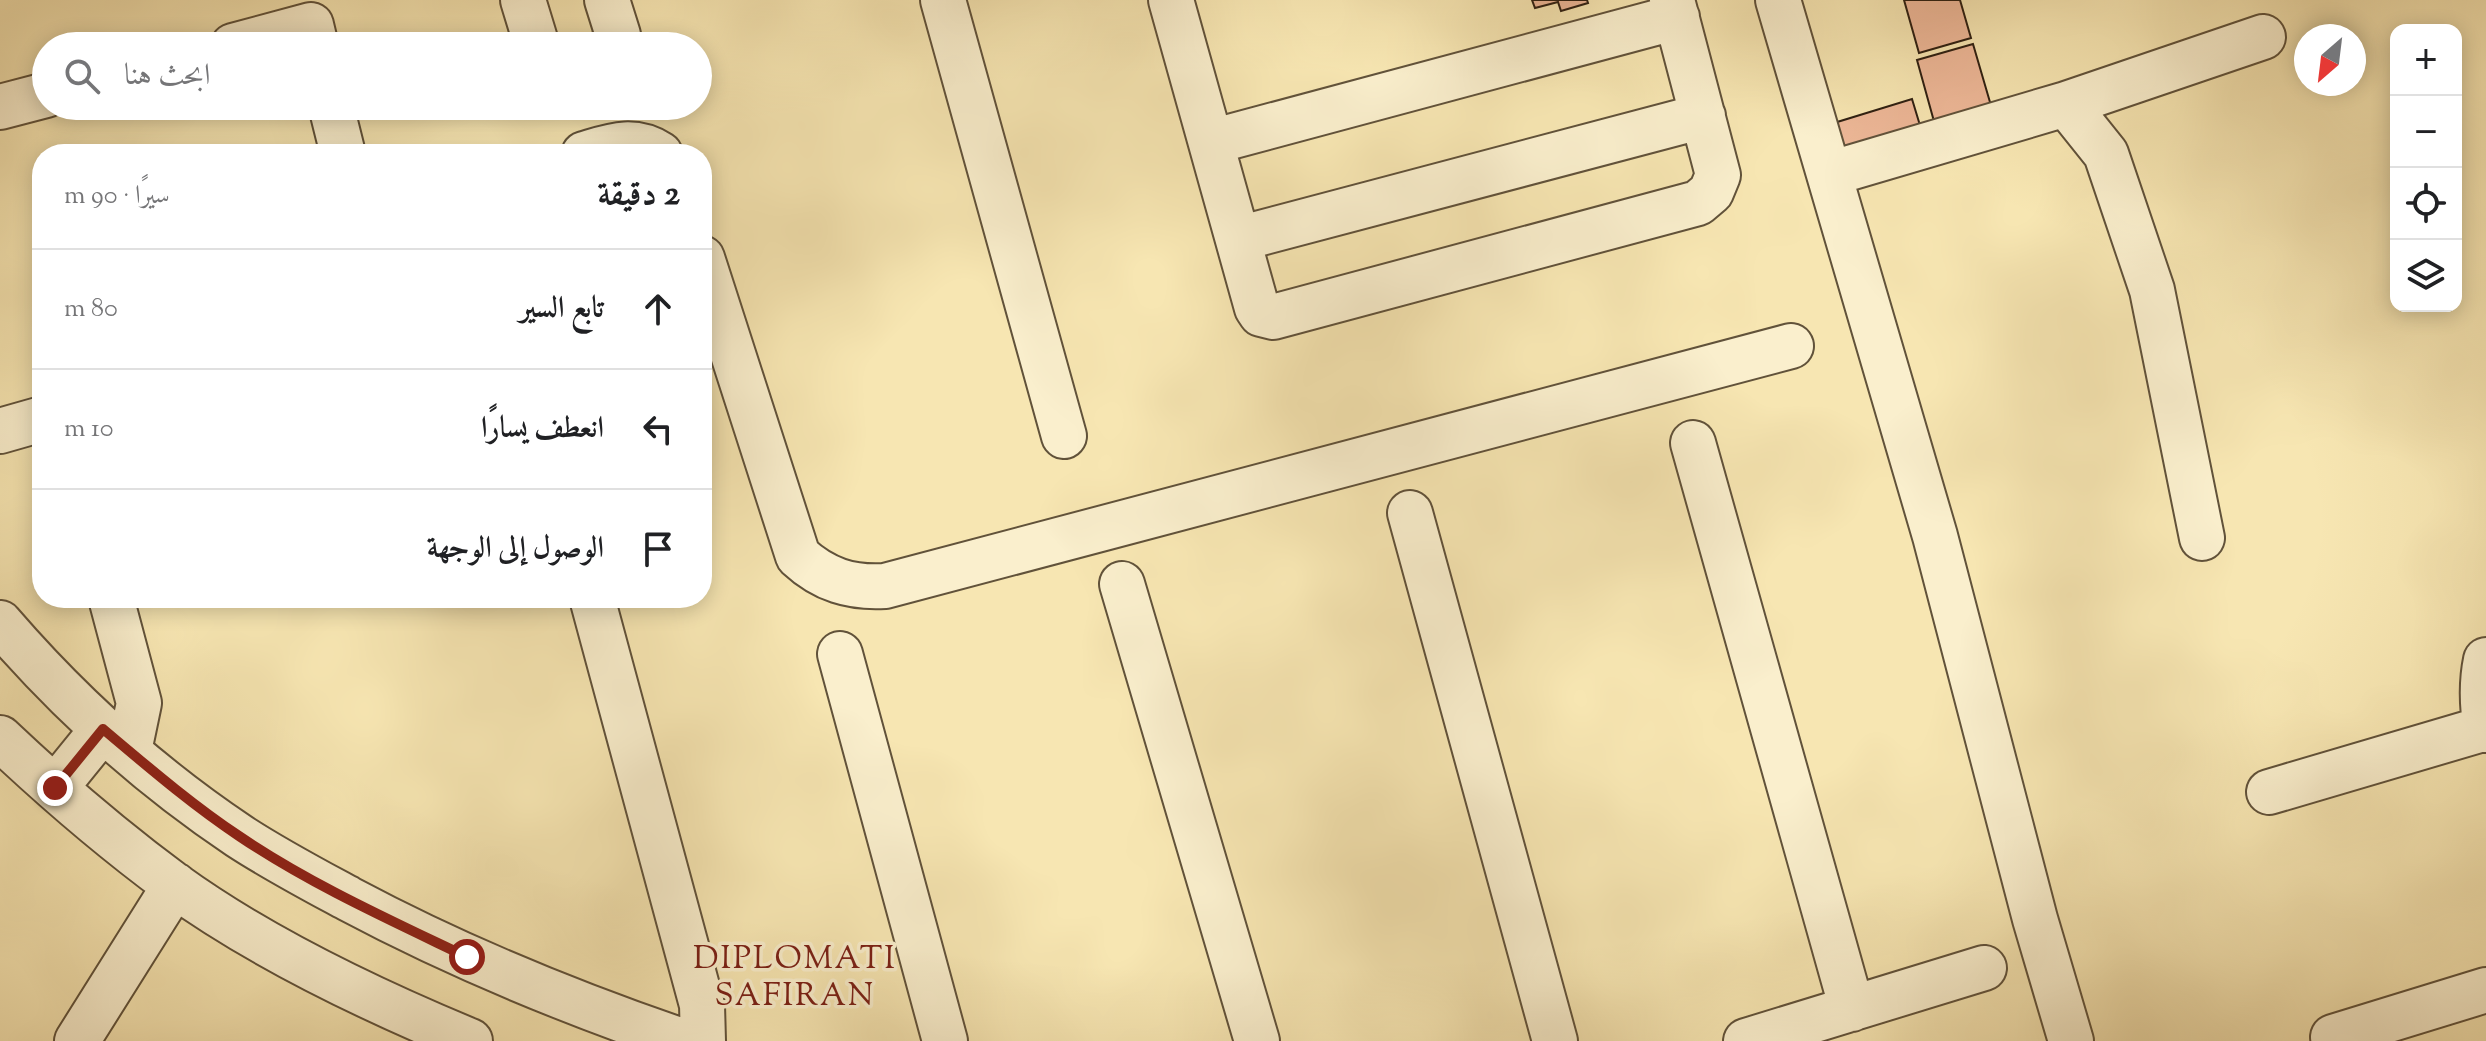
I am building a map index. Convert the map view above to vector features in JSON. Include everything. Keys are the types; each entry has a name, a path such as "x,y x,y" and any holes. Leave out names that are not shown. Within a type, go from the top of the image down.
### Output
{"street":[{"path":"523,0 533,32"},
{"path":"607,0 617,32"},
{"path":"943,0 1064,436"},
{"path":"1171,0 1257,308 1261,314 1281,317 1698,203 1711,192 1718,175 1674,9 1211,142"},
{"path":"1778,0 1935,536 2035,919 2071,1041"},
{"path":"285,32 311,25 313,32"},
{"path":"1829,174 2066,104 2263,37"},
{"path":"0,107 32,99"},
{"path":"2066,104 2106,154 2152,290 2202,538"},
{"path":"1238,239 1703,116"},
{"path":"334,120 340,144"},
{"path":"712,289 798,556 824,576 854,586 885,586 1791,346"},
{"path":"0,431 32,422"},
{"path":"1693,443 1852,1009"},
{"path":"1410,513 1555,1041"},
{"path":"1122,584 1257,1041"},
{"path":"55,788 116,740 139,703 114,608"},
{"path":"595,608 702,1005 703,1041"},
{"path":"0,623 116,740 239,836 390,920 549,992 682,1041"},
{"path":"840,654 945,1041"},
{"path":"2269,792 2486,729 2481,703 2486,660"},
{"path":"0,738 55,788 175,885 245,930 441,1036"},
{"path":"77,1041 175,885"},
{"path":"1746,1041 1984,968"},
{"path":"2333,1037 2486,990"}],"building":[{"path":"1532,0 1587,0 1588,3 1561,11 1558,2 1535,8"},
{"path":"1904,0 1960,0 1971,38 1919,53"},
{"path":"1973,44 1992,109 1935,125 1917,60"},
{"path":"1912,99 1922,132 1844,156 1834,123"}],"district":[{"name":"DIPLOMATI SAFIRAN","path":"795,978"}],"route":[{"path":"55,788 103,729 183,795 239,836 313,880 467,957"}]}
